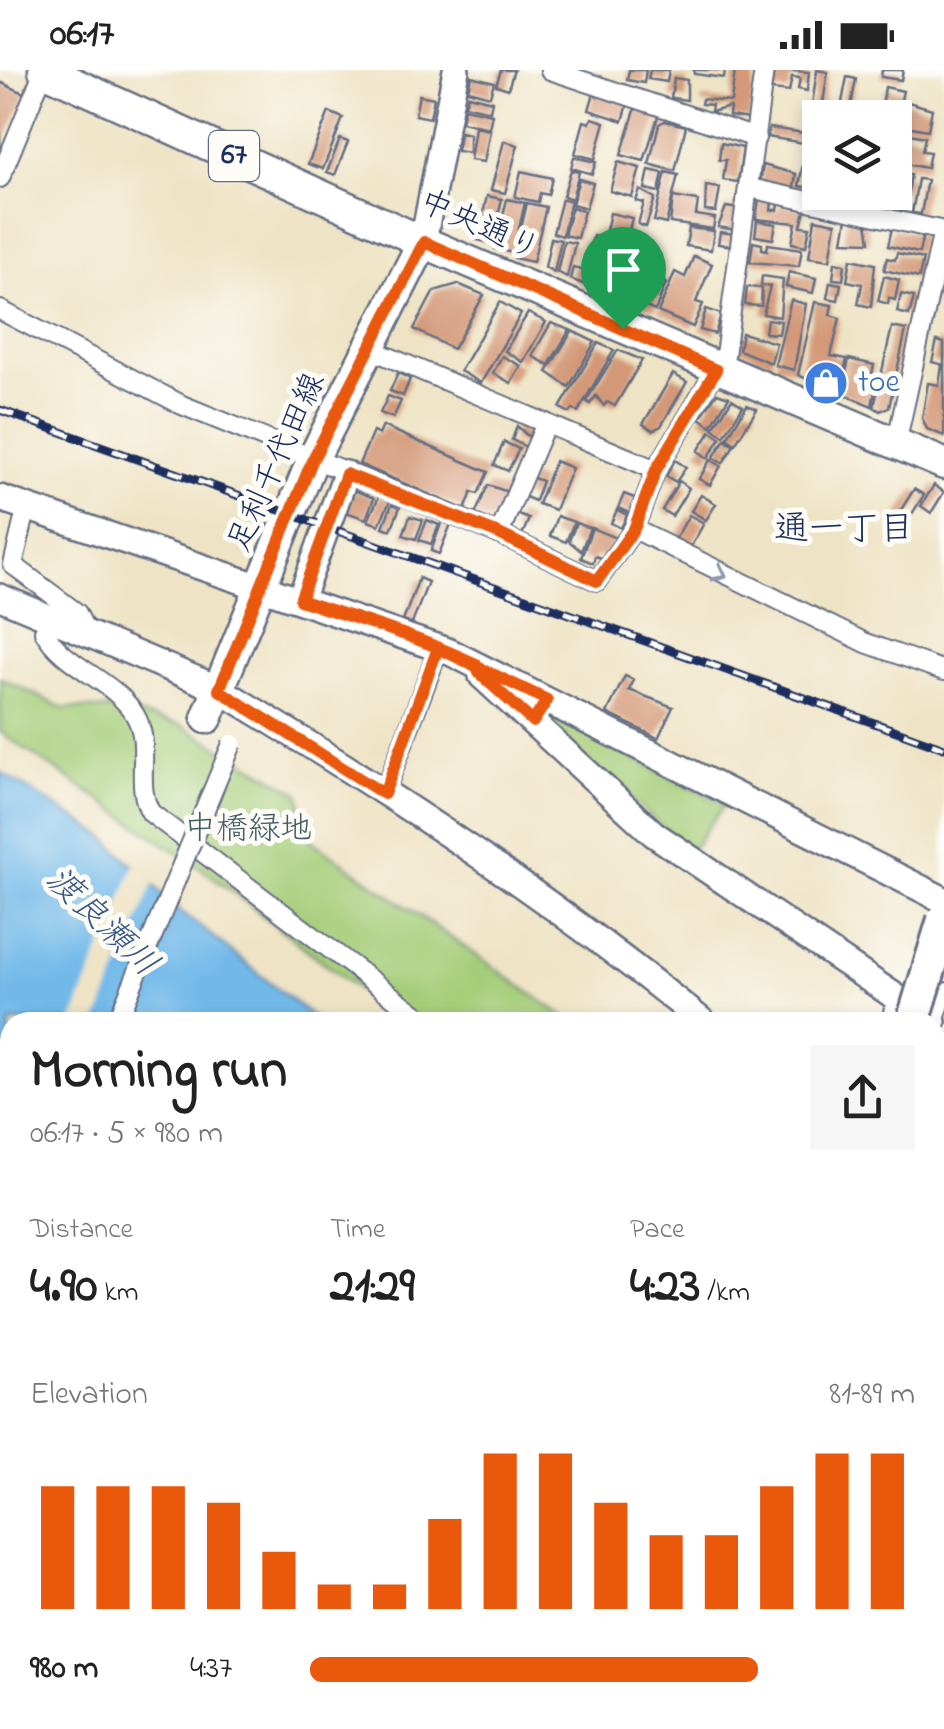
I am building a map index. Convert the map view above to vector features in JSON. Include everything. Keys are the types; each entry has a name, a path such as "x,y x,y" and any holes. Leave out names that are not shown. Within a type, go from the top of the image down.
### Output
{"highway":[{"path":"901,1012 944,920"}],"main road":[{"name":"中央通り","path":"44,70 716,370 944,464"},
{"name":"足利千代田線","path":"207,718 312,461 424,242"}],"street":[{"path":"0,178 44,70"},
{"path":"424,242 456,70"},
{"path":"550,70 756,138"},
{"path":"0,310 182,406 499,534 597,581 634,529 656,470 728,345 764,70"},
{"path":"750,188 943,231 896,444"},
{"path":"370,349 656,470"},
{"path":"499,534 546,422"},
{"path":"300,600 346,474"},
{"path":"0,498 476,664 944,900"},
{"path":"27,506 13,565 78,613 86,632"},
{"path":"634,529 726,578 866,643 944,671"},
{"path":"0,597 219,690 604,941 691,1012"},
{"path":"44,631 58,650 132,710 142,730 144,797 151,813 413,1012"},
{"path":"384,794 438,648"},
{"path":"476,664 480,674 654,834 896,1012"},
{"path":"533,722 547,700"},
{"path":"121,1012 235,736"}],"green space":[{"name":"中橋緑地","path":"0,678 63,708 118,710 181,725 299,793 312,841 558,1012 388,1012 209,874 0,732"},
{"path":"555,718 725,804 690,852 551,728"}],"water":[{"name":"渡良瀬川","path":"0,772 105,837 172,904 307,1012 0,1012"}],"pier":[{"path":"136,861 155,880 101,1012 76,1012"}],"building":[{"path":"501,70 514,70 508,89 496,85"},
{"path":"629,70 646,70 644,83 627,80"},
{"path":"650,70 669,70 667,82 648,79"},
{"path":"694,70 725,70 724,78 694,74"},
{"path":"735,70 756,70 750,119 729,116 730,107 711,112 712,105 701,104 702,99 731,102"},
{"path":"774,70 809,72 807,91 798,89 800,78 792,77 789,92 771,90"},
{"path":"817,70 828,72 823,100 813,100"},
{"path":"882,70 903,70 901,80 881,77"},
{"path":"471,76 494,82 490,96 468,90"},
{"path":"847,77 856,79 852,100 843,100"},
{"path":"674,78 687,80 687,100 671,98"},
{"path":"0,82 26,94 0,152"},
{"path":"885,87 903,91 901,100 883,100"},
{"path":"594,93 628,104 623,121 589,110"},
{"path":"419,95 434,98 430,118 415,115"},
{"path":"468,95 492,101 490,111 465,105"},
{"path":"912,103 932,109 928,130 912,127"},
{"path":"636,107 659,113 644,161 621,155"},
{"path":"464,108 492,114 489,128 461,122"},
{"path":"329,112 343,118 323,169 308,164"},
{"path":"592,118 605,122 595,159 575,154 584,121 590,123"},
{"path":"665,121 686,126 675,171 649,164 659,124"},
{"path":"475,127 490,130 484,162 470,160"},
{"path":"769,128 802,133 802,143 767,137"},
{"path":"460,132 469,134 469,153 457,151"},
{"path":"912,134 925,137 922,151 930,152 927,168 912,165"},
{"path":"340,139 348,142 335,175 327,172"},
{"path":"504,141 518,145 505,193 491,190"},
{"path":"721,143 743,148 738,182 723,180 726,160 719,160"},
{"path":"574,157 596,162 592,174 571,168"},
{"path":"618,162 640,168 632,197 610,191"},
{"path":"763,165 796,174 794,188 760,183"},
{"path":"571,170 579,172 572,199 563,196"},
{"path":"649,170 663,173 659,192 645,189"},
{"path":"521,171 552,178 548,195 540,193 538,202 515,197"},
{"path":"666,172 678,175 666,224 654,221"},
{"path":"579,179 593,183 586,208 572,204"},
{"path":"918,179 927,180 921,214 912,213"},
{"path":"706,186 720,188 716,212 705,211"},
{"path":"640,190 655,198 646,227 638,224 644,203 636,201"},
{"path":"487,196 502,199 492,243 477,240"},
{"path":"673,197 698,201 696,215 715,218 713,229 670,223"},
{"path":"507,199 525,203 513,253 495,249"},
{"path":"562,199 571,201 562,236 553,233"},
{"path":"759,199 772,201 771,210 778,210 779,204 805,210 801,226 810,227 806,246 792,243 796,223 756,219"},
{"path":"527,203 546,207 533,262 514,258"},
{"path":"572,207 584,211 577,238 564,235"},
{"path":"726,207 739,209 736,230 718,227"},
{"path":"610,213 632,218 617,281 604,279 601,291 570,279 573,267 584,270 593,236 604,239"},
{"path":"847,218 867,222 870,242 843,241"},
{"path":"815,219 836,223 830,260 809,257"},
{"path":"757,221 776,224 773,239 755,236"},
{"path":"689,228 714,231 711,250 686,246"},
{"path":"892,228 923,235 919,253 888,246"},
{"path":"720,232 735,234 734,246 718,244"},
{"path":"551,238 561,240 554,272 545,267"},
{"path":"564,241 575,243 567,277 557,272"},
{"path":"753,242 767,250 768,244 802,249 799,266 750,262"},
{"path":"634,245 643,248 635,266 627,263"},
{"path":"897,253 923,259 919,278 884,270 887,258 895,260"},
{"path":"694,256 712,264 696,302 703,304 693,327 658,312 675,272 685,277"},
{"path":"851,259 875,264 871,307 858,304 862,284 847,281"},
{"path":"835,262 845,264 843,280 833,279"},
{"path":"640,267 666,283 655,311 615,294 618,286 631,291"},
{"path":"789,272 816,278 813,293 786,287"},
{"path":"762,276 783,279 780,317 763,314 770,286 761,285"},
{"path":"884,276 899,280 895,300 889,298 888,304 878,301"},
{"path":"830,282 841,284 838,300 827,298"},
{"path":"458,284 484,295 453,349 414,329 434,291"},
{"path":"747,287 762,288 761,306 745,305"},
{"path":"901,294 914,297 909,315 897,312"},
{"path":"791,300 806,304 794,370 775,365"},
{"path":"500,302 521,314 481,383 460,371"},
{"path":"815,302 832,305 830,315 840,318 831,356 847,359 839,393 798,375"},
{"path":"706,309 721,314 715,334 700,330"},
{"path":"528,313 546,322 523,362 505,351"},
{"path":"767,319 781,321 779,334 765,333"},
{"path":"551,323 570,330 549,365 532,356"},
{"path":"892,327 906,330 889,407 880,411 874,407"},
{"path":"572,331 595,342 569,387 547,372"},
{"path":"742,333 776,343 771,363 739,350"},
{"path":"937,341 944,343 944,365 932,362"},
{"path":"598,343 614,350 578,412 573,409 570,413 560,408"},
{"path":"618,350 642,360 615,406 607,402 604,406 596,396 590,404 586,401"},
{"path":"502,356 521,366 511,383 493,373"},
{"path":"849,359 874,365 872,375 878,376 872,406 841,393"},
{"path":"942,365 944,436 927,429 922,418 928,383 939,385"},
{"path":"398,373 410,379 403,396 390,391"},
{"path":"673,374 687,382 661,426 653,430 643,424"},
{"path":"717,393 729,397 711,426 700,418"},
{"path":"388,396 401,401 393,418 380,413"},
{"path":"732,399 743,406 724,436 713,428"},
{"path":"747,405 757,409 735,444 727,438"},
{"path":"383,426 488,472 478,494 472,492 465,510 359,464 373,432 379,435"},
{"path":"517,426 530,438 528,448 512,440"},
{"path":"711,431 721,438 708,458 698,451"},
{"path":"725,439 734,445 723,463 713,458"},
{"path":"504,442 519,449 508,471 494,465"},
{"path":"675,460 686,467 676,482 666,476"},
{"path":"710,460 721,466 710,485 699,479"},
{"path":"555,461 572,468 555,510 538,504"},
{"path":"530,477 542,481 535,501 523,496"},
{"path":"679,481 689,488 672,516 662,510"},
{"path":"488,485 508,492 498,519 489,522 474,517"},
{"path":"934,485 944,492 931,513 921,506"},
{"path":"914,489 924,495 903,528 894,521"},
{"path":"354,490 374,498 366,519 346,512"},
{"path":"624,494 637,499 631,514 618,508"},
{"path":"701,495 716,504 706,520 691,511"},
{"path":"379,496 390,501 379,525 368,521"},
{"path":"392,504 400,507 391,530 383,527"},
{"path":"617,510 627,515 621,528 611,523"},
{"path":"517,514 529,519 522,535 514,533 512,525"},
{"path":"689,515 704,523 690,548 675,540"},
{"path":"410,516 423,520 416,539 403,535"},
{"path":"557,516 574,522 566,542 550,536"},
{"path":"427,520 439,525 431,544 419,540"},
{"path":"442,521 451,524 439,554 431,551"},
{"path":"576,523 590,528 581,551 569,541"},
{"path":"592,528 616,538 607,560 595,556 593,563 581,558"},
{"path":"419,578 428,582 412,624 403,621"},
{"path":"625,676 634,680 629,690 673,707 658,738 607,713"}],"railway":[{"path":"0,410 944,748"}],"place":[{"name":"toe","path":"826,383"}],"district":[{"name":"通一丁目","path":"844,530"}],"route":[{"path":"623,329 424,242 312,461 219,690 384,794 438,648 476,664 547,700 533,722 480,674 476,664 427,643 300,600 346,474 499,534 597,581 634,529 656,470 716,370 623,329"}]}
